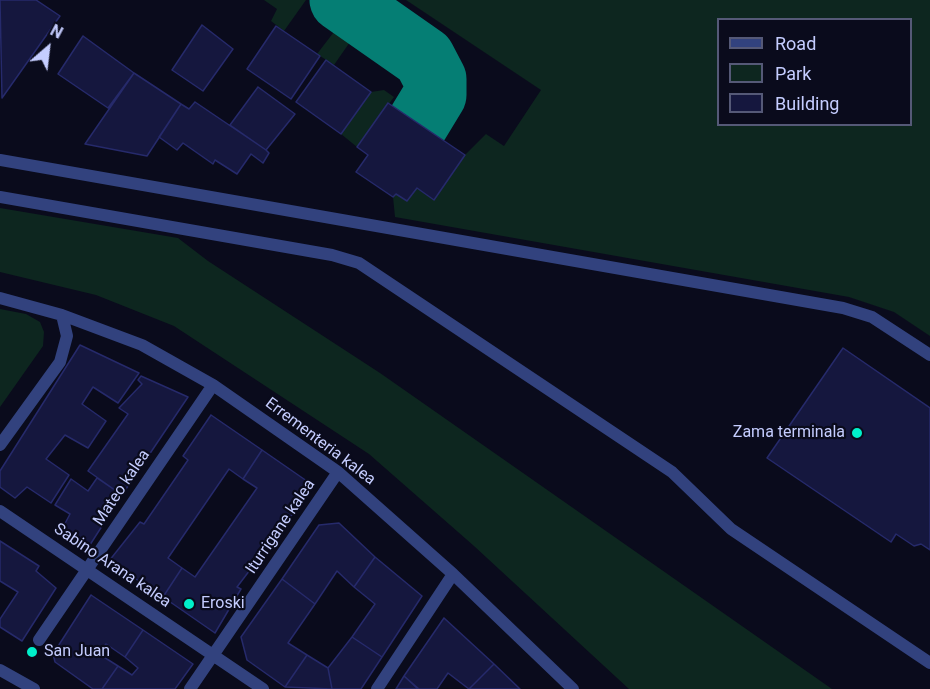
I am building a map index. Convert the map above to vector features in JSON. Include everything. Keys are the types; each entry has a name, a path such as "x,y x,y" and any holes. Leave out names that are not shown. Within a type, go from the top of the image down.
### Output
{"street":[{"path":"0,160 843,308 872,317 930,355"},
{"path":"0,197 332,255 359,264 672,472 731,529 930,663"},
{"name":"Errementeria kalea","path":"0,298 22,302 62,315 142,345 213,385 338,472 453,574 568,687"},
{"path":"0,445 60,362 67,336 62,315"},
{"name":"Mateo kalea","path":"39,640 213,385"},
{"name":"Iturrigane kalea","path":"190,689 338,472"},
{"name":"Sabino Arana kalea","path":"0,511 88,568 264,689"},
{"path":"377,689 453,574"},
{"path":"0,670 34,689"}],"green space":[{"path":"264,0 306,0 284,31 271,21 277,9"},
{"path":"406,0 930,0 930,336 894,312 849,297 395,217 393,197 396,194 407,201 417,188 434,200 465,155 486,134 504,146 541,90"},
{"path":"347,20 359,29 334,65 317,54 340,24"},
{"path":"384,90 394,97 357,147 341,134 371,92"},
{"path":"0,208 178,238 208,261 380,373 832,689 629,689 474,546 369,454 174,326 96,295 0,272"},
{"path":"0,309 26,314 40,322 44,332 43,346 0,407"}],"building":[{"path":"0,0 36,0 60,16 2,98"},
{"path":"202,25 233,49 203,91 172,70"},
{"path":"276,26 320,56 291,99 247,69"},
{"path":"83,36 134,73 108,108 58,74"},
{"path":"326,60 371,92 341,134 296,102"},
{"path":"134,73 181,104 147,156 85,144"},
{"path":"258,87 295,114 266,150 230,125"},
{"path":"195,102 266,150 269,153 263,163 251,154 237,174 215,160 213,164 183,143 177,150 159,137 181,104 189,109"},
{"path":"388,103 465,155 434,200 417,188 407,201 396,194 393,197 356,172 368,155 357,147"},
{"path":"80,345 139,373 118,403 93,387 82,404 106,421 88,448 65,435 46,459 69,475 51,503 27,487 15,498 0,487 0,471"},
{"name":"Zama terminala","path":"843,348 930,408 930,550 921,544 914,546 896,534 891,542 767,458"},
{"path":"141,376 188,397 122,495 88,471 128,414 119,408 142,384 138,380"},
{"path":"211,415 262,450 243,479 229,469 168,558 182,568 163,597 109,561 140,522 144,524 188,460 183,456"},
{"path":"262,450 314,486 237,587 241,589 215,633 163,597 182,568 195,577 257,488 243,479"},
{"path":"97,478 122,495 86,551 60,533 70,514 55,505 71,479 88,491"},
{"path":"339,523 375,557 354,587 337,571 315,604 282,579 319,525"},
{"path":"0,541 39,566 36,571 56,588 22,641 0,627 0,619 18,592 0,581"},
{"path":"375,557 422,596 382,657 352,637 375,604 354,587"},
{"path":"282,579 315,604 288,643 307,655 285,687 247,660 241,637"},
{"path":"91,595 143,630 125,657 106,644 99,654 118,666 102,689 93,689 55,662 53,654"},
{"path":"444,618 494,664 469,689 448,673 437,689 419,689 404,676"},
{"path":"143,630 193,664 175,689 102,689 118,666 132,675 138,668 125,657"},
{"path":"352,637 382,657 361,689 332,689 328,668"},
{"path":"307,655 328,668 332,689 285,687"},
{"path":"494,664 520,689 469,689"},
{"path":"404,676 418,689 396,689"}],"taxiway":[{"path":"341,0 424,58 435,79 435,95 418,123"}],"place":[{"name":"Zama terminala","path":"857,433"},
{"name":"Eroski","path":"189,604"},
{"name":"San Juan","path":"32,652"}]}
